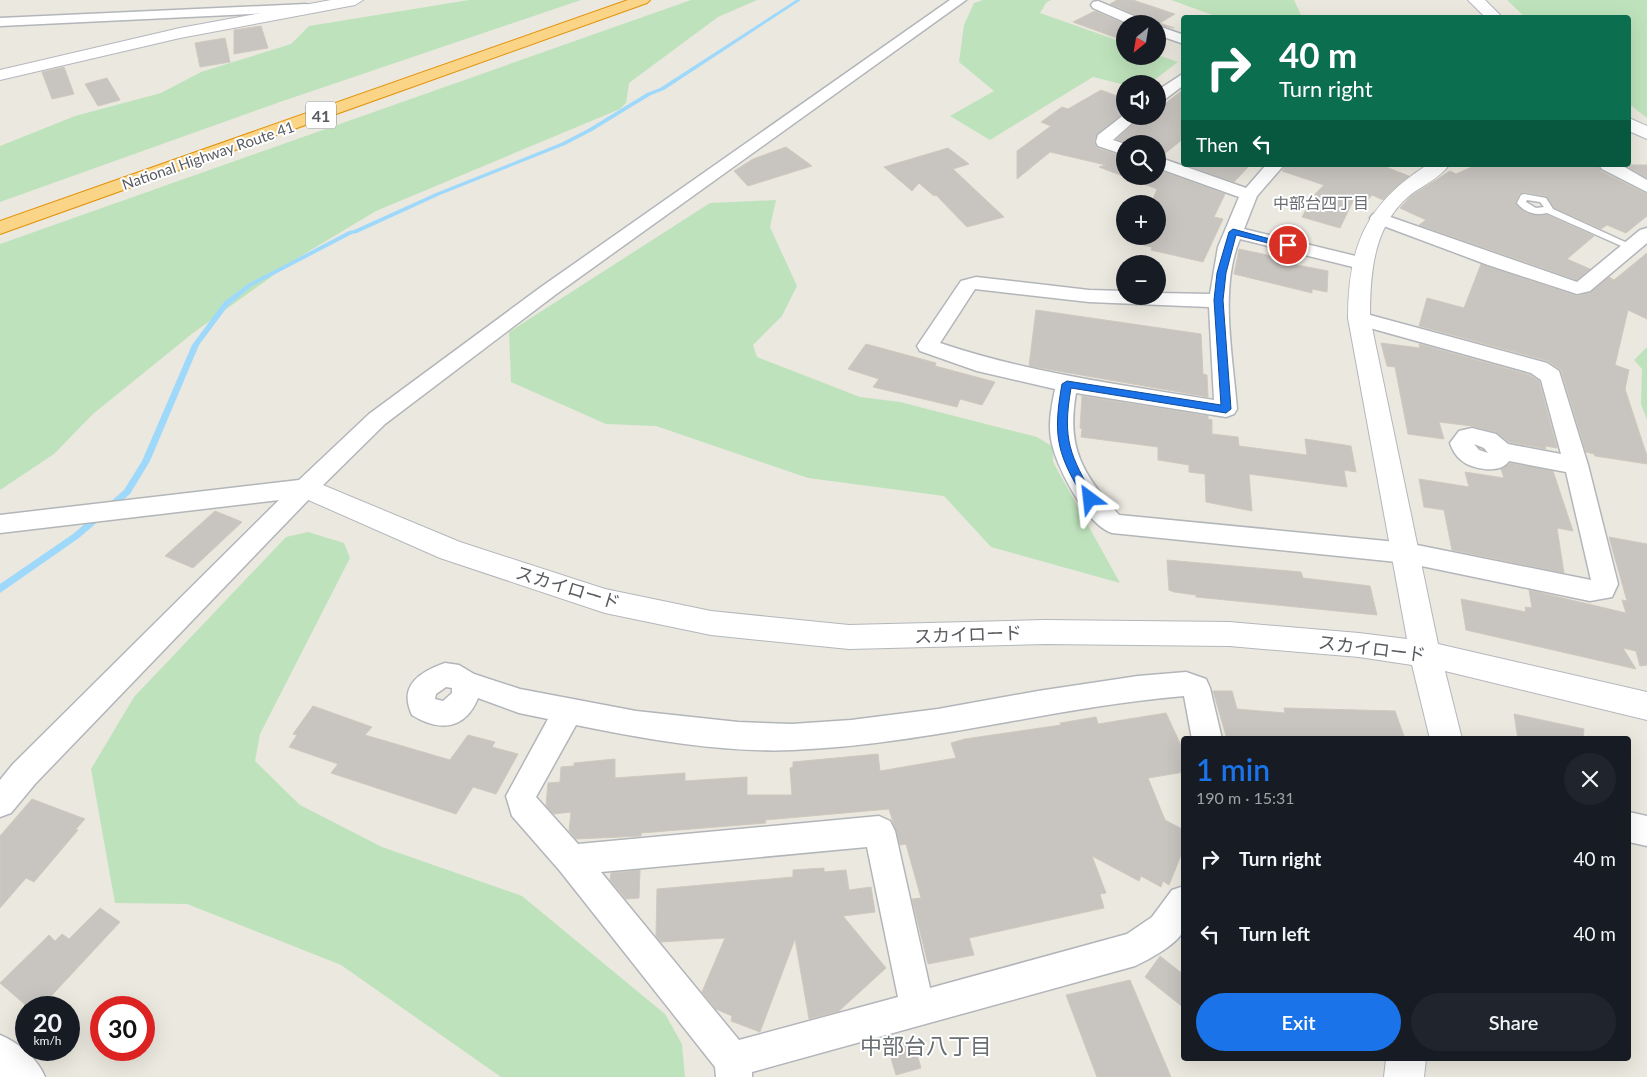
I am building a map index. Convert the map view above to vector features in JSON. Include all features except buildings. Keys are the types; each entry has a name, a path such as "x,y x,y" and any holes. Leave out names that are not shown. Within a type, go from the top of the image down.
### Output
{"highway":[{"name":"41","path":"386,86 616,0"},
{"name":"National Highway Route 41","path":"0,223 632,0"},
{"name":"National Highway Route 41","path":"0,228 642,0"}],"street":[{"path":"0,75 180,33 355,0"},
{"path":"0,804 24,774 306,488 377,420 548,291 959,0"},
{"path":"1476,0 1493,15"},
{"path":"1096,2 1123,15"},
{"path":"0,22 306,8"},
{"path":"1166,33 1181,39"},
{"path":"1166,96 1181,81"},
{"path":"1631,124 1647,134"},
{"path":"1116,147 1104,142 1104,139 1121,125"},
{"path":"1166,165 1249,195"},
{"path":"1219,300 1089,296 976,283 968,285 927,346 985,366 1067,384 1226,409 1219,300 1222,273 1233,232 1249,195 1273,167"},
{"path":"1437,167 1418,178 1394,199 1379,218 1370,236 1361,263 1358,288 1359,318 1407,553 1425,654 1445,736"},
{"path":"1612,167 1647,187"},
{"path":"1379,218 1495,261 1577,288 1582,287 1647,234"},
{"path":"1233,232 1361,263"},
{"path":"1067,384 1062,410 1062,437 1072,470 1090,499 1112,524 1407,553 1590,591 1603,590 1605,584 1576,465 1551,376 1547,372 1459,344 1359,318"},
{"path":"1500,451 1576,465"},
{"path":"0,524 306,488"},
{"name":"スカイロード","path":"306,488 450,550 605,601 711,623 849,637 1045,632 1229,634 1358,645 1425,654 1647,706"},
{"path":"467,686 479,686 519,701 686,731 792,737 851,733 938,722 1038,703 1138,688 1186,684 1196,688 1206,736"},
{"path":"568,711 521,796 523,806 572,860 733,1068 918,1010 1135,949 1164,929 1181,906"},
{"path":"1631,827 1647,831"},
{"path":"572,860 879,832 918,1010"},
{"path":"0,1053 27,1077"},
{"path":"1404,1077 1406,1061"}],"lane":[{"path":"1548,210 1632,247"}],"green space":[{"path":"469,0 581,0 280,102 0,202 0,146 75,116 161,93 201,72 291,44 309,26"},
{"path":"691,0 757,0 718,17 629,83 626,103 620,109 376,211 296,259 193,333 93,414 54,454 0,490 0,244"},
{"path":"983,0 1051,0 1046,3 1040,13 1116,40 1116,65 1166,65 1166,58 1178,62 1161,75 1116,75 1116,83 1093,77 990,140 950,116 994,91 959,62 964,25 974,3"},
{"path":"1171,0 1294,0 1301,15 1212,15"},
{"path":"1507,0 1647,0 1647,118 1631,106 1631,15 1523,15"},
{"path":"776,200 770,227 797,286 782,316 753,345 757,357 860,397 900,402 1037,437 1053,447 1053,462 1120,583 991,547 944,496 808,478 656,426 606,424 511,382 509,332 710,203"},
{"path":"1647,347 1647,420 1641,404 1642,369 1634,360"},
{"path":"308,532 344,543 350,558 260,734 255,761 300,805 382,847 522,896 665,1014 682,1044 685,1077 501,1077 341,965 187,904 115,903 91,769 134,697 286,537"}],"waterway":[{"path":"0,589 76,536 127,492 146,461 196,345 226,304 250,285 351,232 355,232 438,194 563,144 590,130 649,94 662,89 799,0"}],"district":[{"name":"中部台四丁目","path":"1321,202"},
{"name":"中部台八丁目","path":"926,1045"}],"route":[{"path":"1090,499 1072,470 1062,437 1062,410 1067,384 1226,409 1224,353 1219,300 1227,247 1233,232 1288,245"}]}
